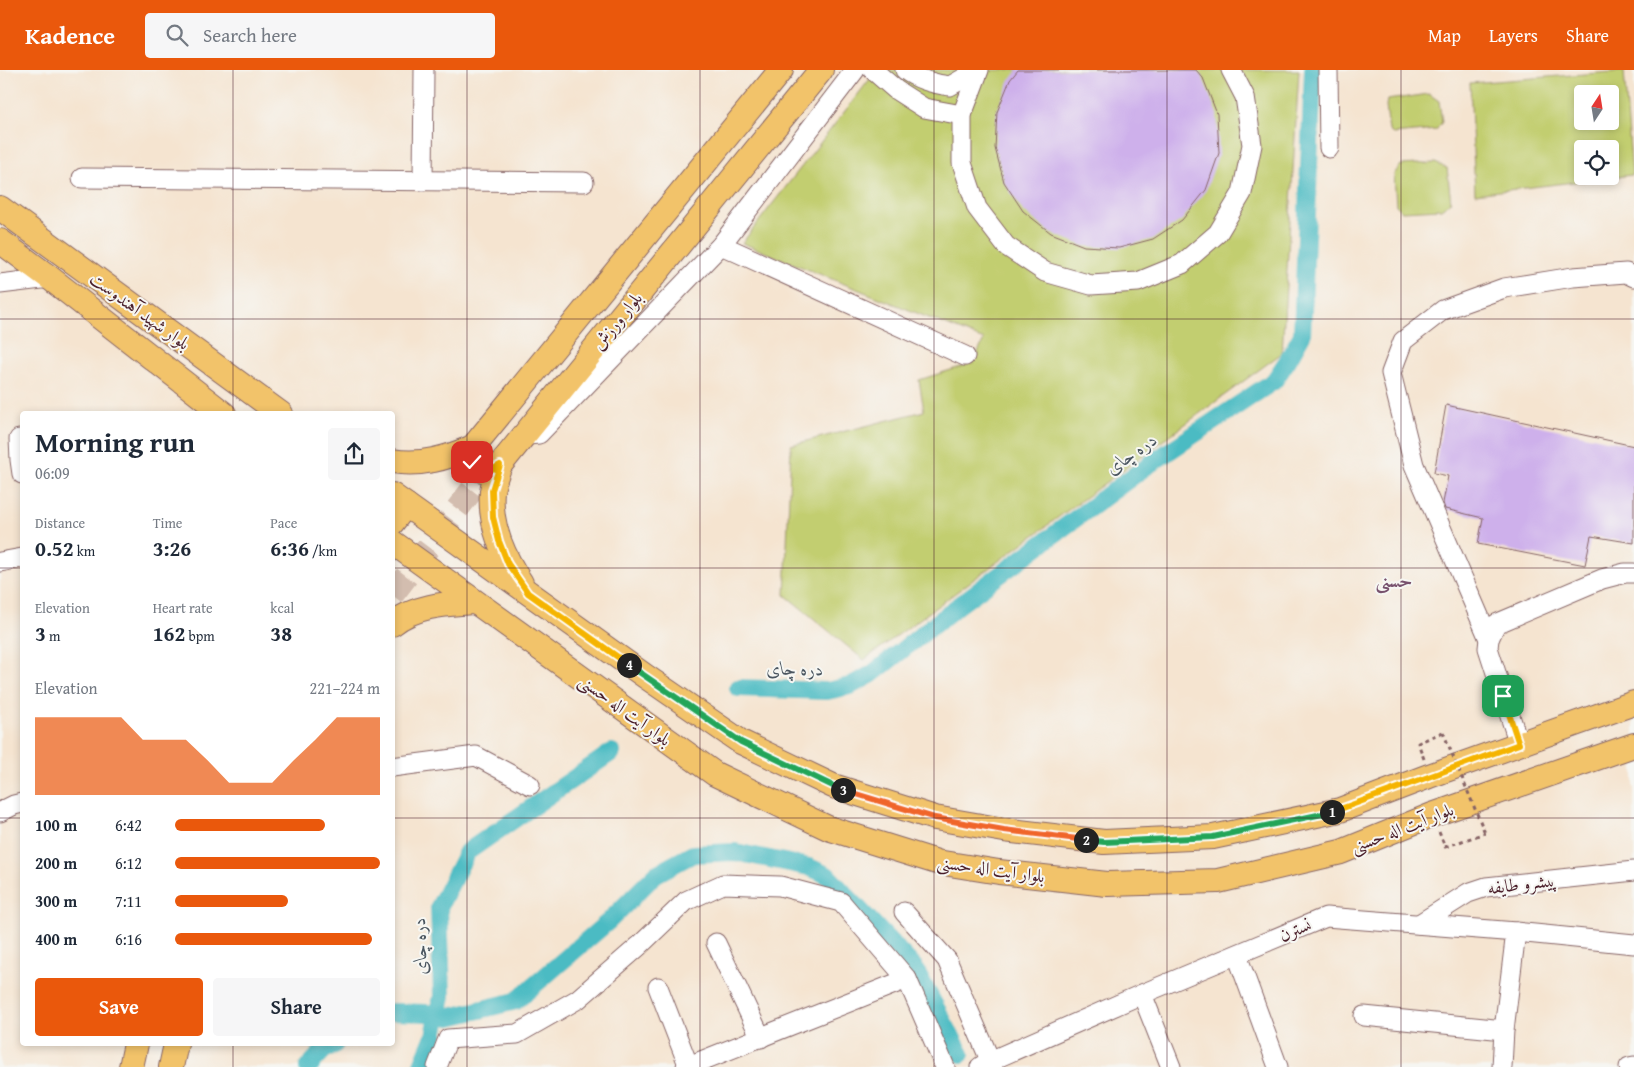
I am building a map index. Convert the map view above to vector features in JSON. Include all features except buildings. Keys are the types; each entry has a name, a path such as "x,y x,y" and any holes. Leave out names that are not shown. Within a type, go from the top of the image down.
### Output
{"main road":[{"name":"بلوار ورزش","path":"395,462 424,462 451,457 473,447 781,70"},
{"name":"بلوار ورزش","path":"528,593 508,564 499,541 493,517 492,490 500,465 821,70"},
{"name":"بلوار شهید آهندوست","path":"0,208 277,411"},
{"name":"بلوار شهید آهندوست","path":"0,241 220,411"},
{"path":"473,447 470,456 477,469 484,471 492,470 500,465"},
{"path":"397,508 435,526 653,682 749,746 833,786 935,818 1004,830 1104,842 1213,837 1340,810 1634,703"},
{"name":"بلوار آیت اله حسنی","path":"395,544 715,774 828,828 937,862 1000,872 1107,884 1218,881 1341,852 1432,815 1634,745"},
{"path":"442,578 464,547"},
{"path":"395,622 401,617 424,608 476,602"},
{"path":"131,1067 136,1046"},
{"path":"171,1067 176,1046"}],"street":[{"path":"423,181 424,70"},
{"path":"524,435 539,434 721,245 855,70"},
{"path":"873,70 896,90 924,108 962,115"},
{"path":"905,70 932,83 950,86 978,70"},
{"path":"978,70 962,115 962,163 977,208 1006,246 1045,272 1091,285 1138,282 1182,264 1218,233 1242,193 1252,145 1245,98 1231,70"},
{"path":"1328,70 1329,148"},
{"path":"82,178 584,182"},
{"path":"721,245 965,356"},
{"path":"1489,639 1414,466 1391,372 1397,356 1404,340 1443,310 1504,288 1573,277 1626,273 1634,277"},
{"path":"0,284 50,278"},
{"path":"19,439 20,451"},
{"path":"0,562 20,558"},
{"path":"1519,744 1488,648 1489,639 1496,624 1602,578 1634,573"},
{"path":"395,767 476,756 530,785"},
{"path":"0,812 20,804"},
{"name":"پیشرو طایفه","path":"1419,924 1468,893 1486,887 1634,871"},
{"path":"437,1067 448,1039 517,1034 578,999 639,946 686,901 723,884 780,886 841,902 907,979 945,1067"},
{"path":"904,912 947,960 988,1065"},
{"name":"نسترن","path":"988,1065 1142,994 1326,917 1516,932 1634,944"},
{"path":"1502,1067 1504,1030 1516,932"},
{"path":"716,943 761,1038"},
{"path":"1237,955 1278,1067"},
{"path":"658,987 688,1067 907,979"},
{"path":"1142,994 1171,1067"},
{"path":"1364,1016 1504,1030"},
{"path":"1629,1067 1634,1066"}],"path":[{"path":"1418,743 1443,732 1485,833 1445,847"}],"green space":[{"path":"877,70 1299,70 1282,353 864,660 785,595 791,445 924,411 919,380 973,363 984,340 742,243"},
{"path":"1624,71 1632,175 1619,177 1619,140 1574,140 1574,182 1475,194 1470,83"},
{"path":"1429,94 1439,101 1442,122 1436,130 1393,134 1389,131 1387,100"},
{"path":"1435,163 1447,168 1451,202 1441,209 1402,211 1396,205 1394,174 1401,165"}],"waterway":[{"name":"دره چای","path":"738,688 827,691 850,686 872,674 959,605 1144,468 1274,381 1302,335 1313,70"},
{"name":"دره چای","path":"421,1067 434,1036 442,996 439,907 467,852 612,752"},
{"path":"395,1012 427,1013 450,1017 516,1001 609,921 656,874 693,854 735,852 809,867 827,875 914,967 961,1054"},
{"path":"308,1067 324,1050 331,1046"}],"tunnel":[{"path":"395,591 497,457"}],"district":[{"name":"حسنی","path":"1394,580"}],"route":[{"path":"472,462 477,469 484,471 492,470 500,465 492,490 493,517 499,541 508,564 528,593 741,742 833,786 935,818 1004,830 1104,842 1213,837 1340,810 1519,744 1503,696"}]}
